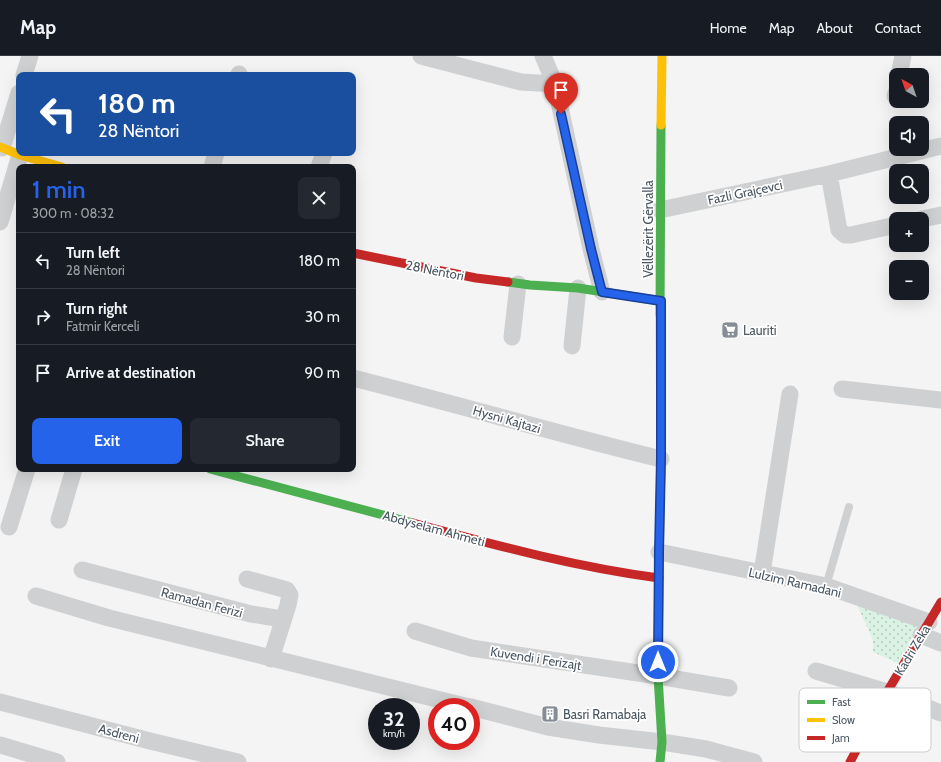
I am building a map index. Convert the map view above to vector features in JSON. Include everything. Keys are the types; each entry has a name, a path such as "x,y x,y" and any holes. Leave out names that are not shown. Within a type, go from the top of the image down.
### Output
{"street":[{"path":"25,72 30,56"},
{"path":"421,56 521,82 555,84"},
{"path":"543,56 555,84 591,249 602,292"},
{"name":"Vëllezërit Gërvalla","path":"660,762 662,742 658,676 661,459 660,210 662,56"},
{"path":"900,68 903,56"},
{"path":"16,102 1,148 16,154"},
{"name":"Fazli Grajçevci","path":"660,210 829,174 941,146"},
{"path":"24,156 52,164"},
{"path":"0,222 16,168"},
{"path":"829,174 839,230 844,235 851,235 889,227"},
{"path":"929,218 941,215"},
{"name":"28 Nëntori","path":"356,254 476,278 518,284 578,288 661,301"},
{"path":"512,337 518,284"},
{"path":"572,346 578,288"},
{"name":"Hysni Kajtazi","path":"356,379 439,400 592,443 661,459"},
{"path":"842,389 941,400"},
{"path":"762,573 790,394"},
{"path":"9,527 26,472"},
{"path":"59,520 73,472"},
{"name":"Abdyselam Ahmeti","path":"221,472 540,557 627,574 659,578"},
{"name":"Lulzim Ramadani","path":"659,552 826,586 925,629 941,643"},
{"name":"Ramadan Ferizi","path":"82,570 250,614 282,619"},
{"path":"247,579 287,590 290,595 271,659"},
{"path":"36,596 109,618 433,698"},
{"name":"Kadri Zeka","path":"889,688 941,602"},
{"name":"Kuvendi i Ferizajt","path":"415,631 471,648 729,688"},
{"path":"816,671 873,688"},
{"name":"Asdreni","path":"0,702 238,762"},
{"path":"931,709 941,713"},
{"path":"480,710 548,727 706,749 754,762"},
{"path":"0,746 57,762"},
{"name":"Kadri Zeka","path":"850,762 855,752"}],"lane":[{"path":"826,586 849,507"}],"green space":[{"path":"854,598 920,622 900,664 873,652 873,640"}],"traffic: fast":[{"path":"660,315 661,125"},
{"path":"508,282 578,288 661,301"},
{"path":"221,472 413,523"},
{"path":"659,568 658,676 662,742 660,762"}],"traffic: slow":[{"path":"661,125 662,56"},
{"path":"0,147 16,153"},
{"path":"24,156 52,164"},
{"path":"659,568 661,459 660,315"}],"traffic: jam":[{"path":"356,254 476,278 508,282"},
{"path":"413,523 566,562 659,578"},
{"path":"889,688 941,602"},
{"path":"850,762 855,752"}],"place":[{"name":"Lauriti","path":"730,330"},
{"name":"Basri Ramabaja","path":"550,714"}],"route":[{"path":"561,114 602,292 661,301 661,459 658,662"}]}
